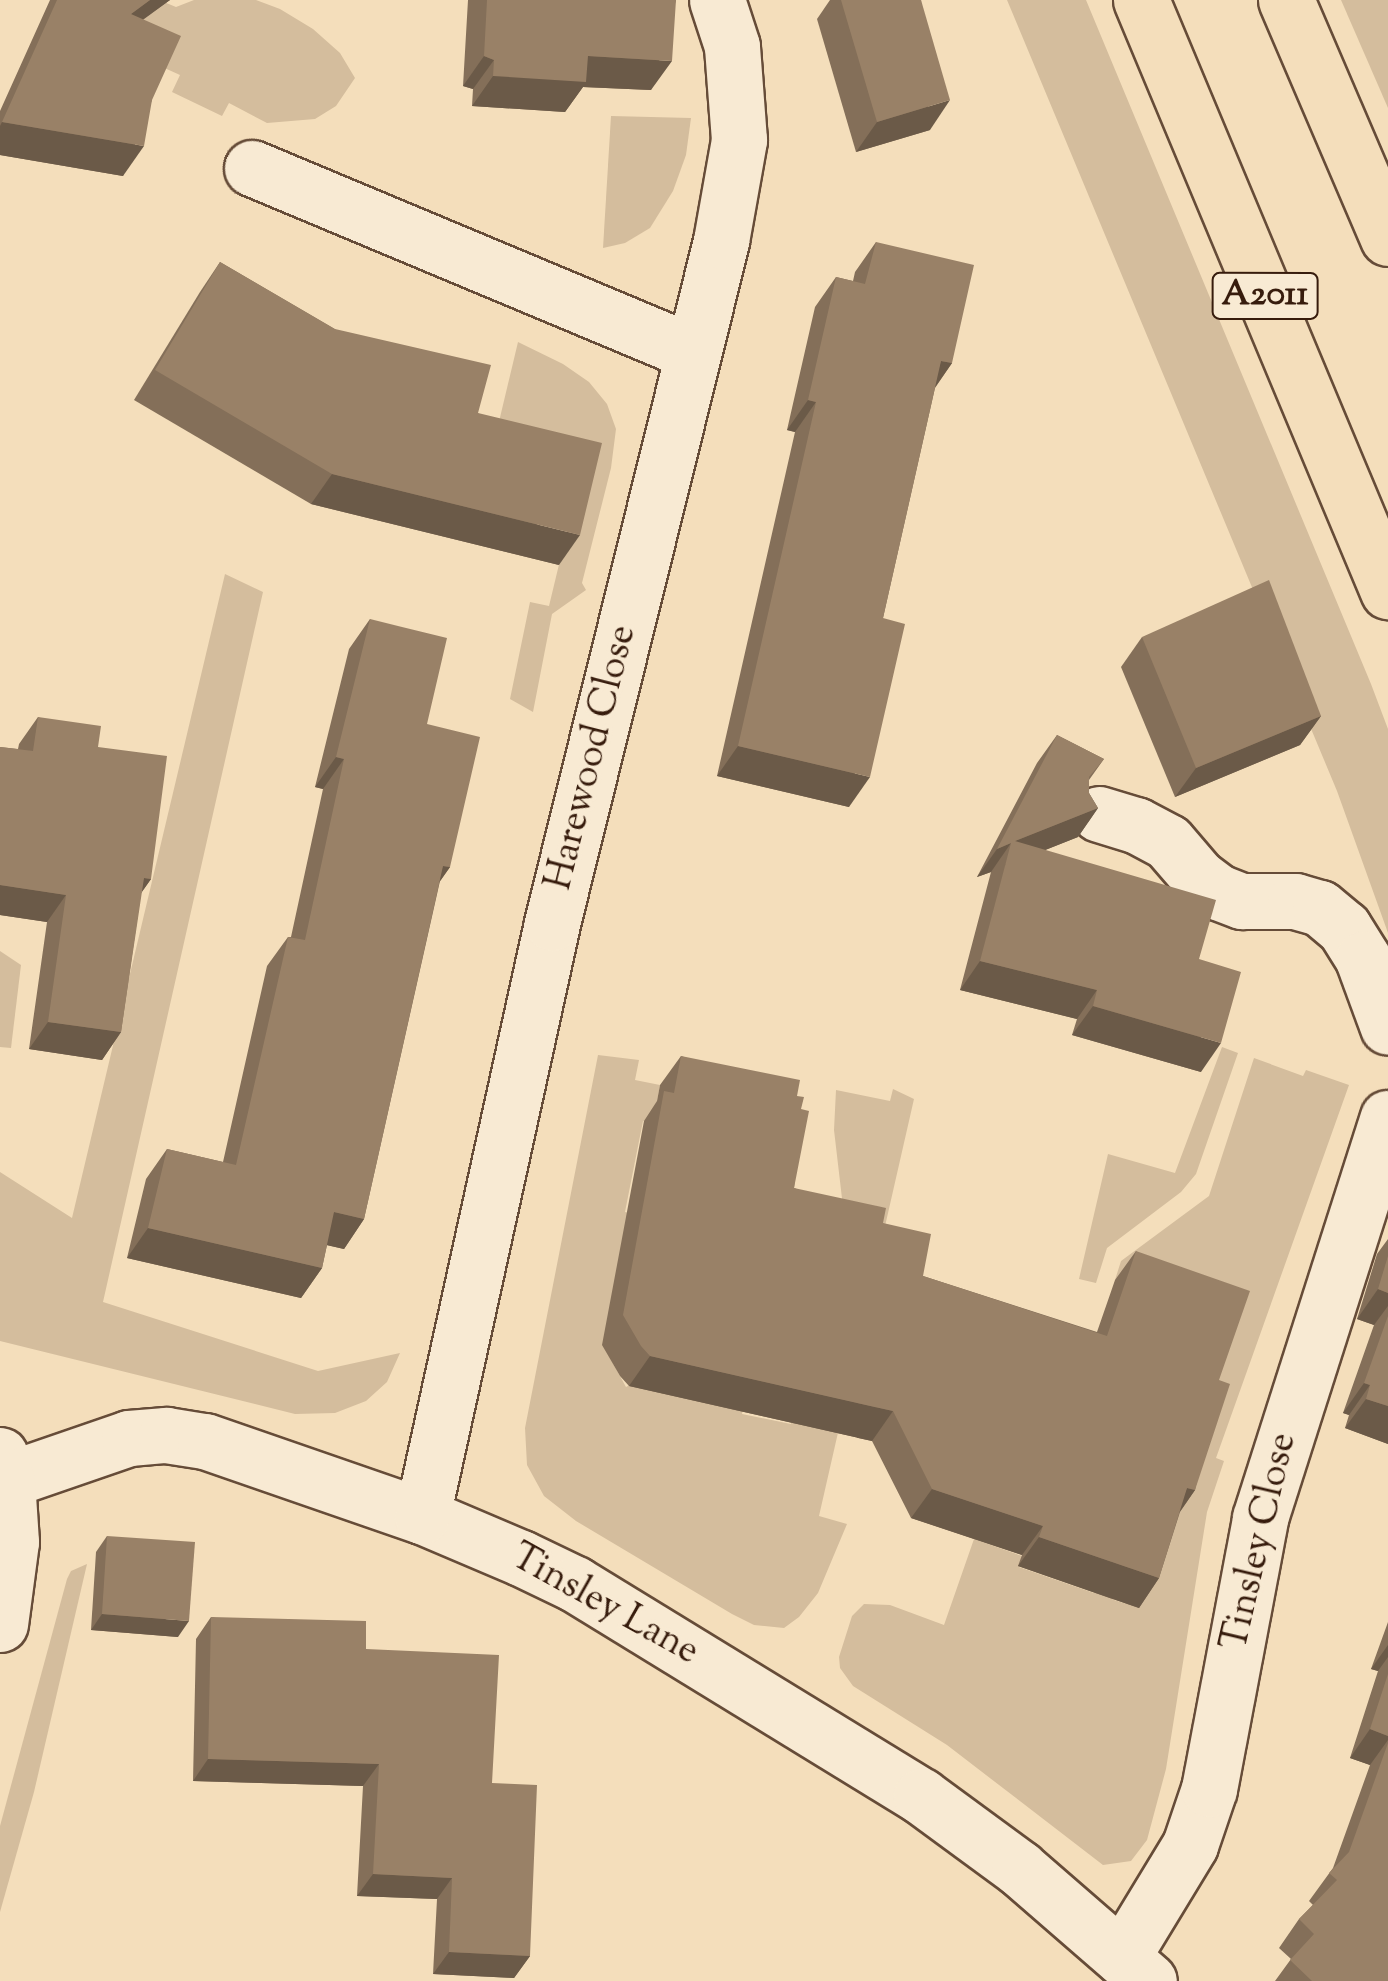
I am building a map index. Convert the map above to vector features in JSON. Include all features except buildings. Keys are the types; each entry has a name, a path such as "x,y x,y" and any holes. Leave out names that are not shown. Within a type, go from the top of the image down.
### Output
{"main road":[{"name":"A2011","path":"1141,0 1388,591"},
{"path":"1286,0 1388,238"}],"street":[{"name":"Harewood Close","path":"422,1516 552,923 720,241 739,140 732,46 717,0"},
{"path":"252,168 692,352"},
{"path":"1099,814 1136,825 1168,842 1198,877 1218,892 1242,901 1295,901 1320,908 1344,928 1363,959 1388,1028"},
{"name":"Tinsley Close","path":"1136,1969 1190,1845 1209,1788 1260,1518 1388,1118"},
{"name":"Tinsley Lane","path":"4,1467 129,1438 185,1437 267,1460 422,1516 574,1584 867,1761 973,1832 1136,1969"},
{"path":"0,1624 12,1542 4,1467"}],"shaded area":[{"path":"159,0 176,7 194,0 256,0 280,9 313,29 340,53 355,78 336,106 315,119 267,123 229,103 222,116 172,92 180,75 118,47"},
{"path":"1007,0 1086,0 1371,684 1388,729 1388,933 1337,791"},
{"path":"1341,0 1388,0 1388,108"},
{"path":"611,116 691,118 686,155 673,191 650,228 625,243 603,248"},
{"path":"518,342 589,382 607,404 616,429 611,468 582,583 586,590 552,614 533,712 510,699 530,602 549,606 581,473 492,451"},
{"path":"225,574 263,592 103,1302 318,1371 400,1353 387,1382 366,1401 335,1413 295,1414 0,1341 0,1172 72,1218"},
{"path":"0,951 21,965 11,1048 0,1047"},
{"path":"1222,1047 1238,1053 1196,1174 1181,1192 1107,1248 1096,1283 1079,1279 1108,1154 1175,1173"},
{"path":"598,1055 639,1060 635,1080 660,1085 653,1123 643,1121 625,1212 638,1215 603,1345 626,1387 646,1376 744,1402 742,1414 791,1424 843,1207 834,1130 836,1090 890,1101 893,1089 914,1099 819,1516 847,1524 818,1593 799,1617 784,1628 754,1625 732,1614 576,1521 544,1496 527,1465 525,1428"},
{"path":"1254,1058 1303,1076 1306,1070 1349,1085 1216,1458 1224,1461 1207,1512 1166,1769 1147,1840 1131,1861 1103,1865 947,1745 853,1686 840,1668 839,1657 852,1616 864,1604 890,1605 944,1625 974,1539 1022,1556 1019,1567 1094,1593 1107,1586 1114,1600 1127,1604 1141,1598 1115,1280 1121,1261 1209,1196"},
{"path":"87,1564 34,1792 0,1912 0,1826 67,1579 71,1571"}]}
